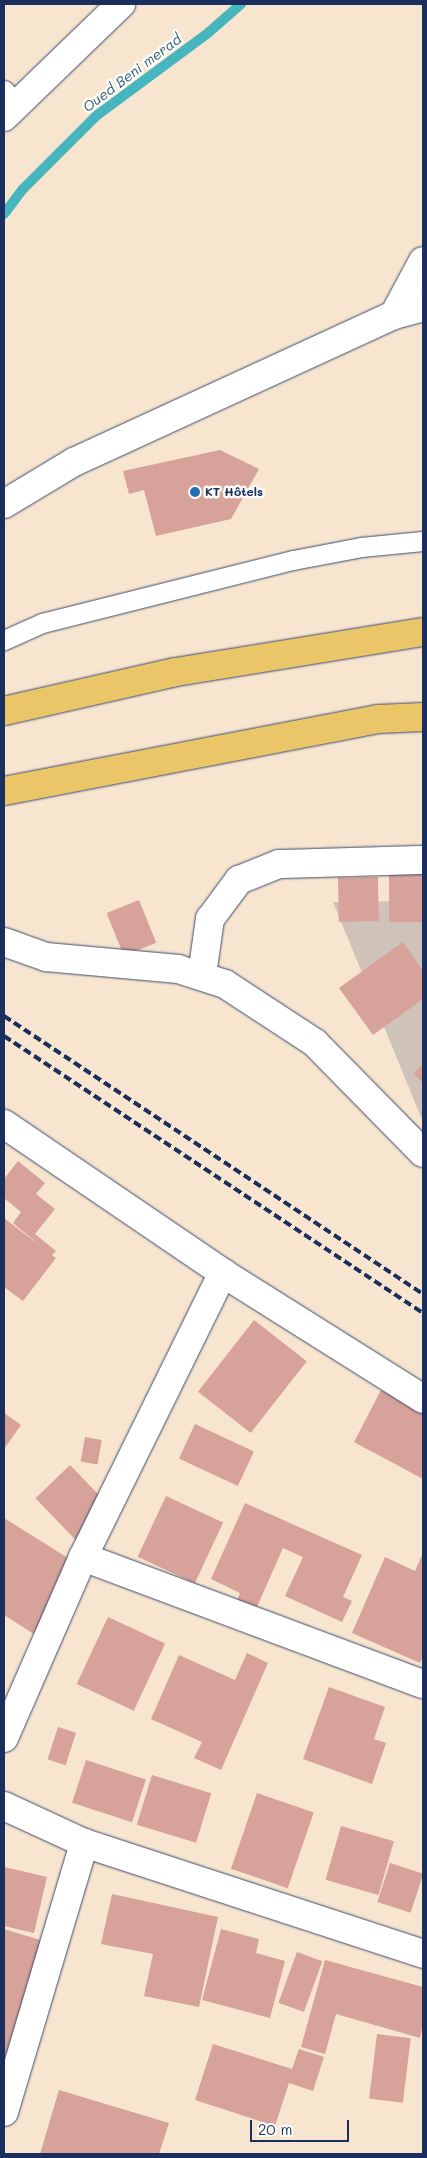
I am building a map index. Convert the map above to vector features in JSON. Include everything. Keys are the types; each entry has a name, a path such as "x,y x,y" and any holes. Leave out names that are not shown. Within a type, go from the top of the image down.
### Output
{"highway":[{"path":"4,711 176,672 423,632"},
{"path":"4,791 378,719 423,717"}],"street":[{"path":"8,104 121,4"},
{"path":"394,315 423,261"},
{"path":"4,504 74,462 394,315 423,307"},
{"path":"202,975 210,919 239,880 279,864 423,860"},
{"path":"4,942 46,957 155,965 202,975 226,984 315,1043 423,1153"},
{"path":"4,1124 223,1274 423,1400"},
{"path":"4,1738 83,1557 223,1274"},
{"path":"83,1557 423,1684"},
{"path":"4,1806 84,1843 423,1954"},
{"path":"4,2112 84,1843"}],"lane":[{"path":"4,640 42,623 293,560 361,547 422,540"}],"shaded area":[{"path":"423,901 423,1122 333,902"}],"building":[{"name":"KT Hôtels","path":"220,450 259,469 231,519 156,536 144,490 129,494 123,471"},
{"path":"389,872 423,872 423,922 389,922"},
{"path":"378,877 379,921 339,922 338,878"},
{"path":"139,900 156,943 124,956 107,913"},
{"path":"403,942 423,971 423,999 373,1035 339,988"},
{"path":"423,1064 423,1084 414,1073"},
{"path":"18,1161 45,1183 36,1194 55,1209 35,1234 56,1251 52,1255 56,1258 23,1301 4,1287 4,1218 42,1247 13,1223 21,1212 4,1198 4,1179"},
{"path":"254,1320 307,1361 251,1433 198,1392"},
{"path":"381,1390 423,1413 423,1479 354,1442"},
{"path":"4,1413 21,1425 4,1449"},
{"path":"195,1424 254,1451 238,1486 179,1458"},
{"path":"85,1437 102,1440 97,1465 81,1462"},
{"path":"70,1465 111,1507 76,1541 35,1498"},
{"path":"166,1496 223,1523 195,1583 138,1557"},
{"path":"245,1503 362,1555 343,1597 352,1601 342,1622 285,1596 303,1557 283,1548 252,1618 234,1609 240,1593 211,1579"},
{"path":"4,1518 84,1568 40,1638 4,1615"},
{"path":"423,1553 423,1656 420,1663 352,1633 385,1557 415,1571"},
{"path":"108,1617 165,1644 134,1711 77,1684"},
{"path":"247,1653 268,1663 221,1770 194,1758 202,1742 151,1719 179,1655 235,1680"},
{"path":"329,1687 385,1707 374,1739 386,1743 372,1784 303,1759"},
{"path":"58,1727 76,1733 66,1765 47,1759"},
{"path":"86,1760 146,1779 132,1822 72,1803"},
{"path":"152,1775 211,1793 196,1843 137,1825"},
{"path":"257,1793 314,1813 288,1888 231,1869"},
{"path":"341,1826 394,1841 378,1895 326,1880"},
{"path":"390,1863 423,1874 411,1913 377,1902"},
{"path":"4,1867 47,1877 34,1933 4,1926"},
{"path":"112,1894 218,1917 199,2007 144,1996 153,1954 101,1944"},
{"path":"4,1929 50,1943 4,2072"},
{"path":"221,1929 259,1939 256,1953 285,1961 270,2018 202,2000"},
{"path":"297,1952 322,1961 304,2012 279,2003"},
{"path":"325,1960 423,1987 423,2024 420,2038 336,2014 325,2054 301,2047"},
{"path":"377,2034 411,2038 403,2103 369,2099"},
{"path":"213,2044 292,2069 299,2049 324,2057 313,2091 289,2083 275,2126 195,2100"},
{"path":"59,2090 169,2123 159,2154 40,2154"}],"waterway":[{"name":"Oued Beni merad","path":"4,214 23,189 96,116 208,33 241,4"}],"railway":[{"path":"4,1016 423,1294"},
{"path":"4,1036 423,1313"}],"place":[{"name":"KT Hôtels","path":"195,492"}]}
